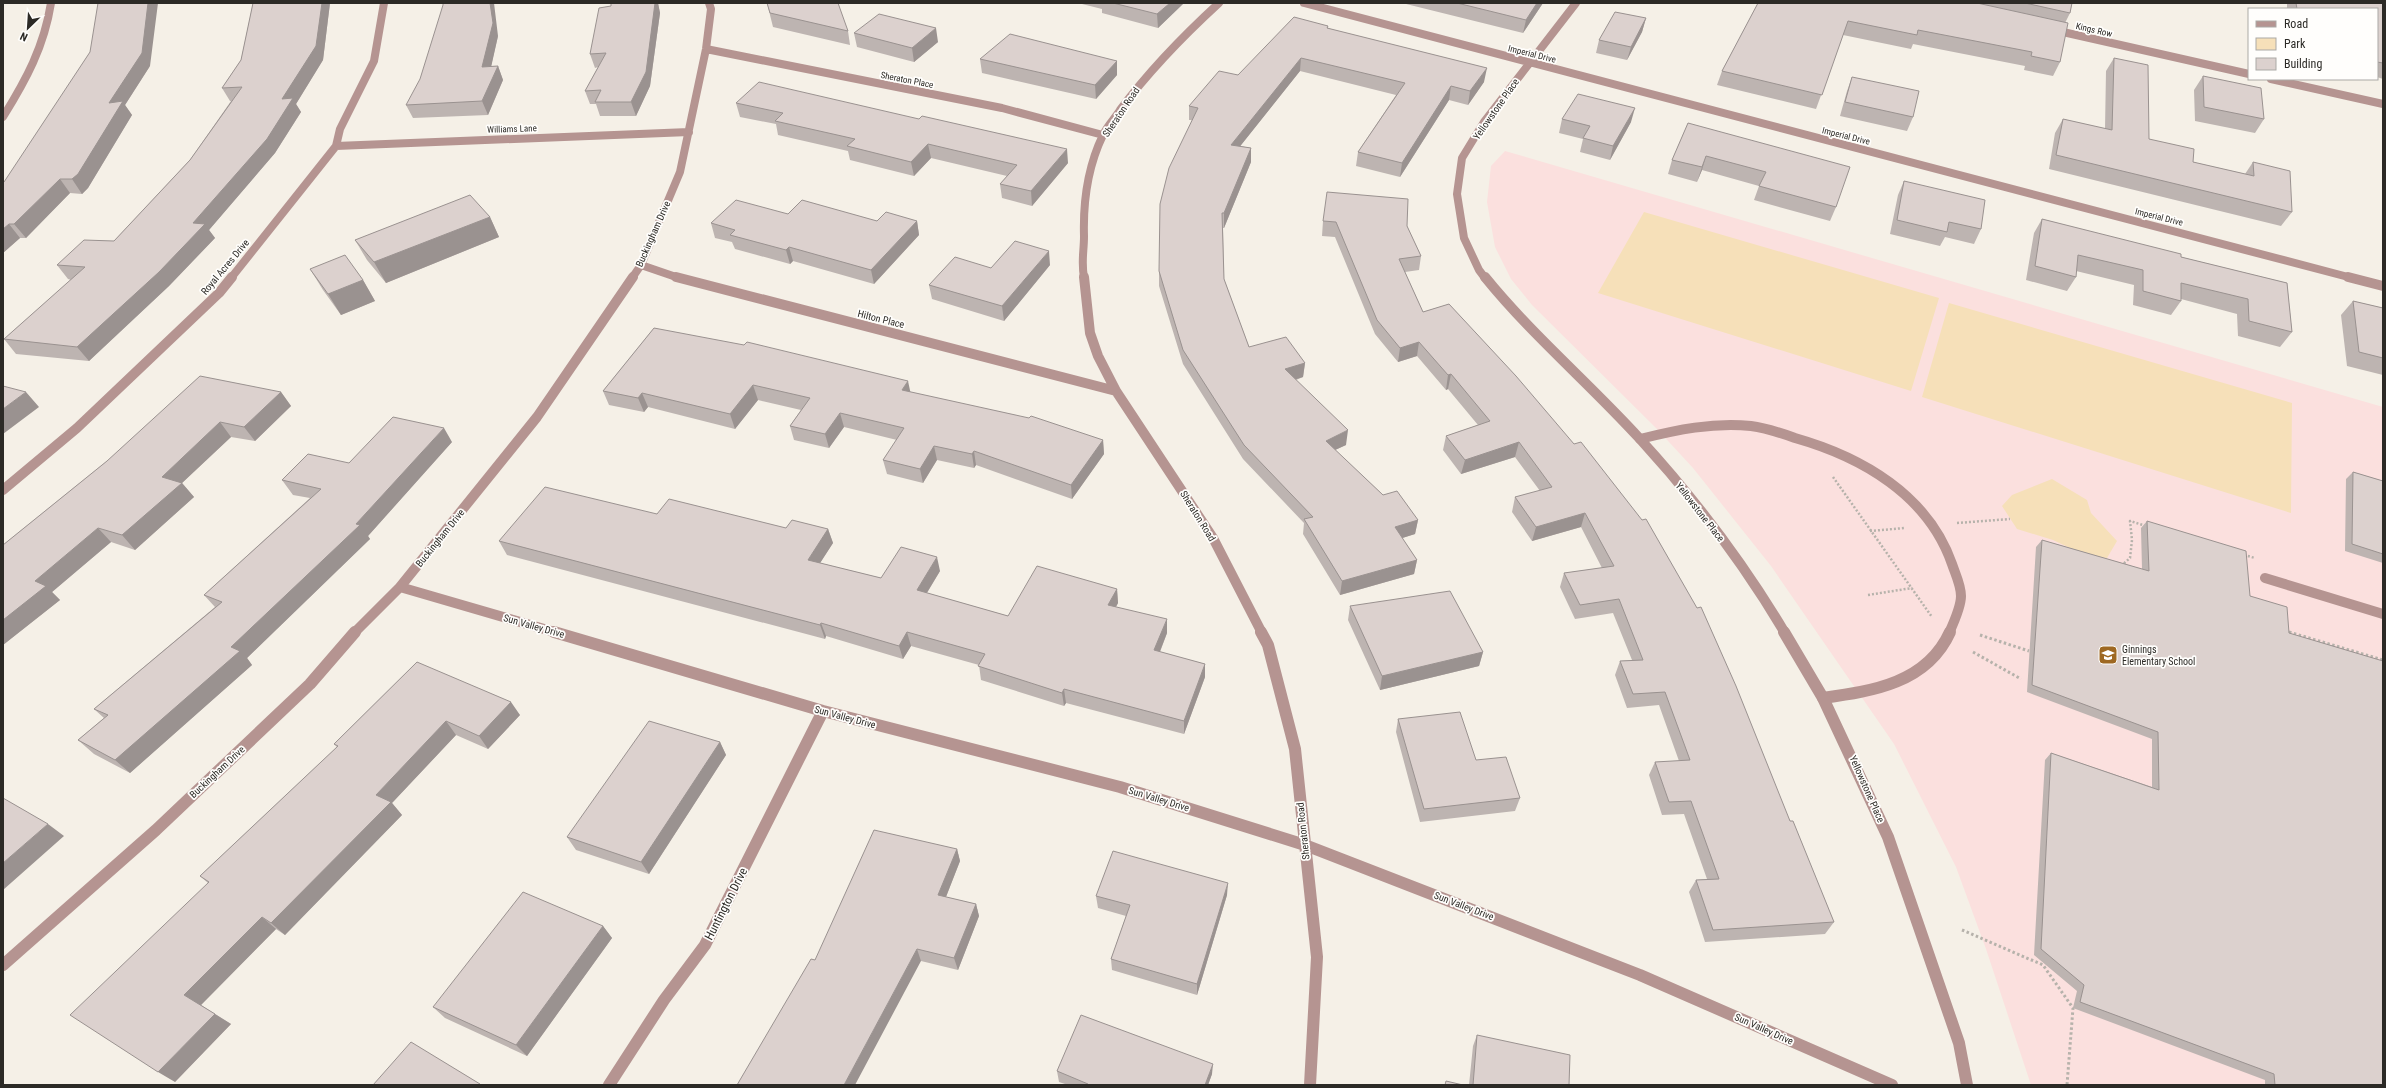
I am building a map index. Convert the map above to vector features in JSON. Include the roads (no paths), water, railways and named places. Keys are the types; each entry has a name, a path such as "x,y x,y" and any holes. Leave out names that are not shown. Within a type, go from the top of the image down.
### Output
{"street":[{"path":"3,117 29,75 48,22 51,3"},
{"name":"Royal Acres Drive","path":"3,490 77,428 219,293 336,146 340,129 374,61 384,3"},
{"name":"Buckingham Drive","path":"3,966 156,830 310,684 354,634 400,587 537,418 641,265 680,172 706,48 711,9 709,3"},
{"name":"Sheraton Road","path":"1219,3 1190,30 1137,87 1104,135 1088,180 1083,217 1084,238 1081,262 1086,285 1090,333 1098,356 1116,391 1213,538 1268,645 1294,749 1317,957 1310,1085"},
{"name":"Imperial Drive","path":"1304,3 2383,286"},
{"name":"Yellowstone Place","path":"1576,3 1484,122 1462,158 1457,194 1464,238 1479,270 1500,296 1545,346 1577,374 1640,439 1702,513 1761,593 1823,698 1888,837 1959,1043 1967,1085"},
{"name":"Kings Row","path":"2050,29 2248,74"},
{"name":"Sheraton Place","path":"706,48 1002,108 1104,135"},
{"path":"2275,80 2383,104"},
{"name":"Williams Lane","path":"336,146 689,132"},
{"name":"Hilton Place","path":"641,265 692,282 1116,391"},
{"path":"1640,439 1696,426 1751,426 1808,440 1843,453 1871,468 1919,508 1940,534 1952,561 1961,596 1946,642 1922,668 1911,676 1863,692 1823,698"},
{"path":"2265,578 2383,614"},
{"name":"Sun Valley Drive","path":"400,587 823,711 1120,787 1305,845 1640,975 1892,1085"},
{"name":"Huntington Drive","path":"609,1085 664,1000 705,945 823,711"}],"place":[{"name":"Ginnings Elementary School","path":"2108,655"}]}
